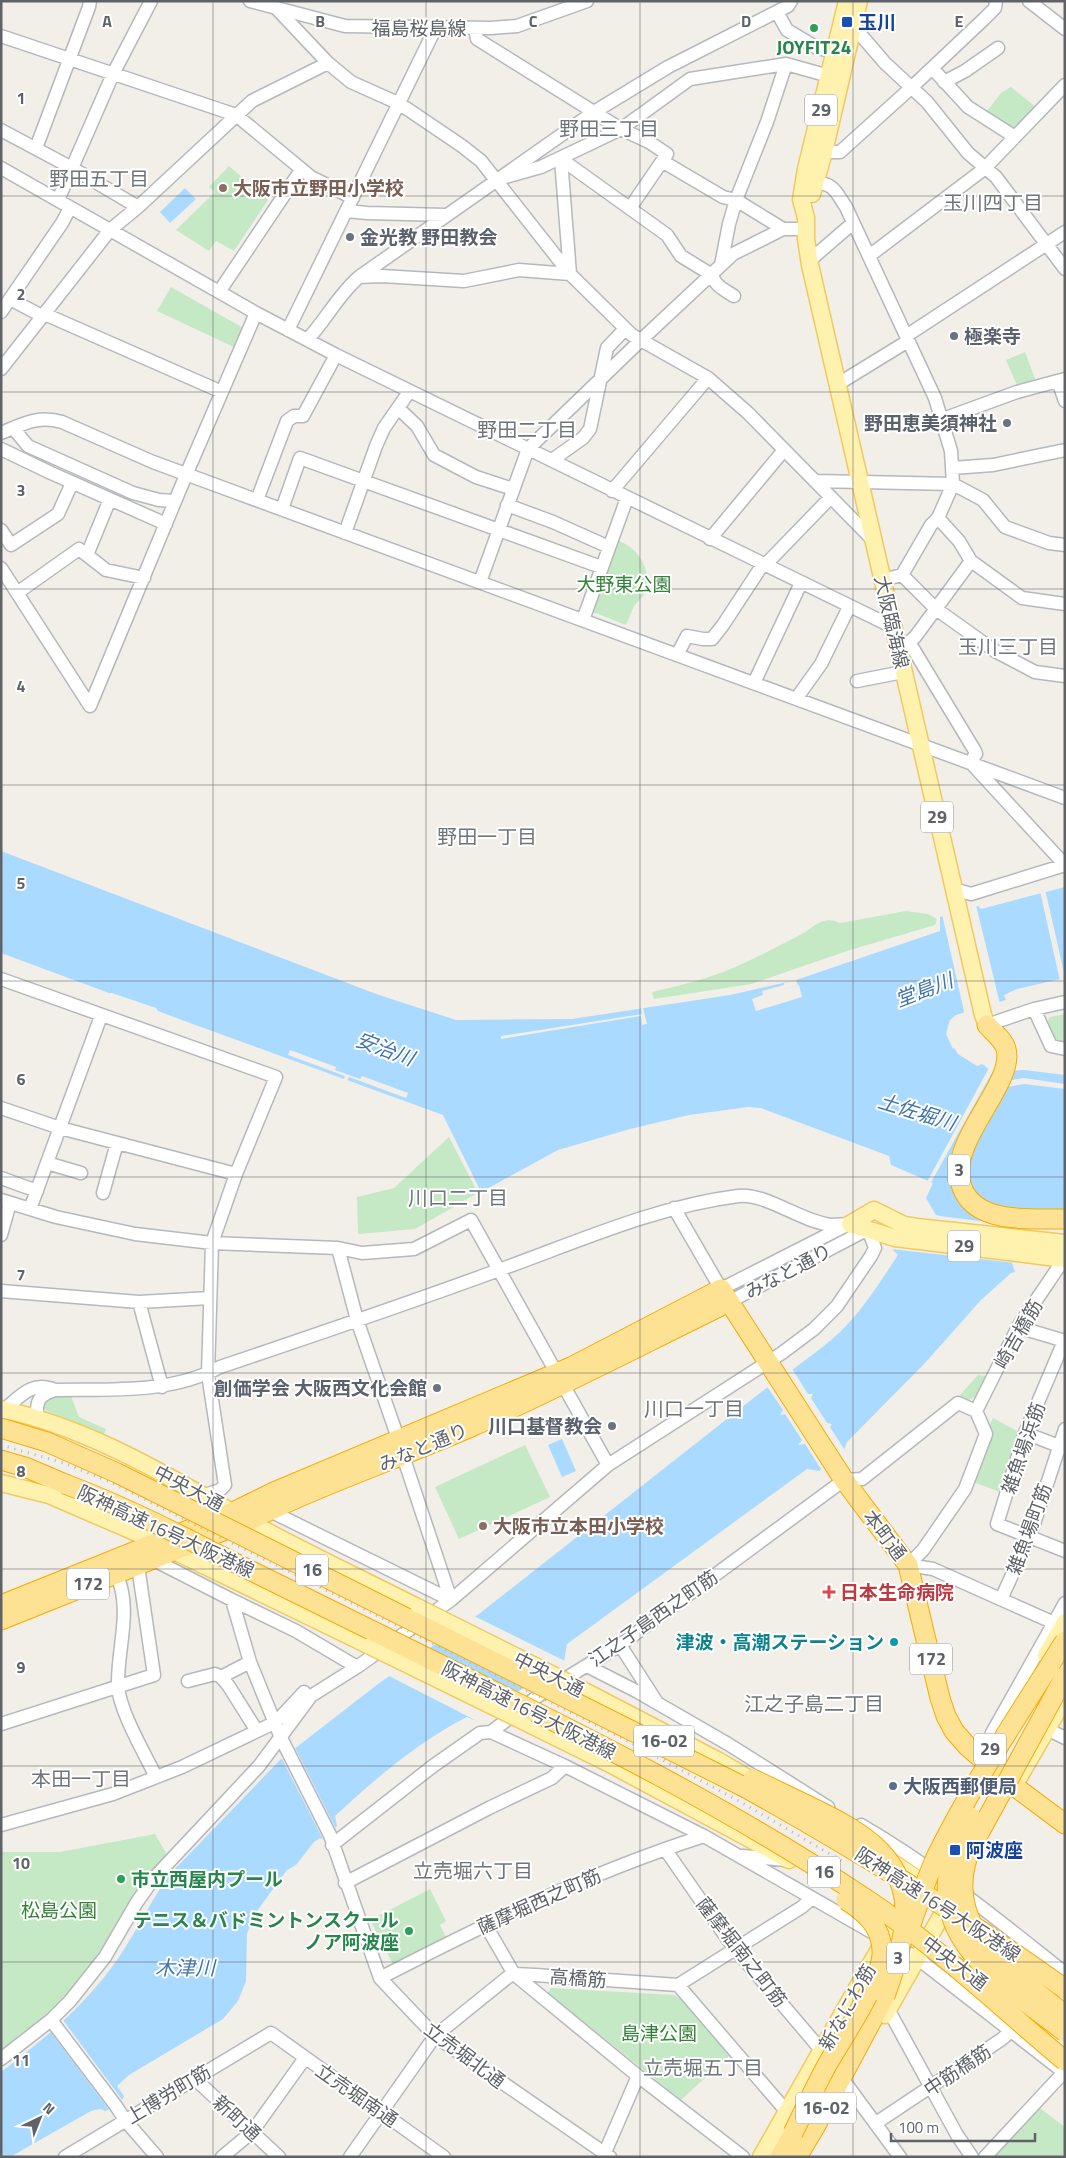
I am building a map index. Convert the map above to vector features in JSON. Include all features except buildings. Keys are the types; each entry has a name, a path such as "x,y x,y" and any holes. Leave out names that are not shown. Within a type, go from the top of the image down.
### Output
{"highway":[{"name":"3","path":"985,1020 1006,1048 1006,1067 961,1156 959,1174 963,1192 976,1205 992,1214 1008,1217 1065,1219"},
{"name":"本町通","path":"725,1295 840,1472 908,1565 946,1716 954,1731 983,1760 1014,1786 1065,1824"},
{"name":"みなと通り","path":"1,1605 241,1517 270,1510 401,1449 560,1379 725,1295"},
{"name":"阪神高速16号大阪港線","path":"2,1415 47,1442 117,1473 573,1693 844,1844 985,1933 1065,1989"},
{"path":"1,1432 47,1442"},
{"name":"みなと通り","path":"1,1620 134,1566 154,1550 175,1550 241,1517 274,1492 401,1449"},
{"path":"1,1460 25,1467 65,1484"},
{"name":"阪神高速16号大阪港線","path":"1,1468 65,1484 143,1516 557,1723 734,1819 868,1900 952,1963 1063,2067"},
{"name":"3","path":"793,2133 841,2079 894,1968 928,1875 947,1836 1062,1630"},
{"path":"1062,1630 966,1827 951,1864 948,1891 952,1920 963,1944 995,1977 1065,2032"},
{"name":"3","path":"887,2002 915,1928 934,1890 1021,1737 1065,1675"},
{"name":"3","path":"1065,1675 977,1837 966,1859 962,1880 966,1909 982,1943 999,1962 1065,2015"},
{"name":"16-02","path":"573,1693 849,1826 873,1843 894,1868 902,1888 905,1908 900,1943 887,2002 798,2157"},
{"name":"16","path":"557,1723 610,1760 850,1902 867,1915 876,1928 882,1951 876,1978 826,2068 793,2133"},
{"name":"16-02","path":"780,2157 793,2133"}],"main road":[{"name":"大阪臨海線","path":"847,1 808,162 801,200 809,261 893,627 903,644 904,672 985,1020"},
{"name":"大阪臨海線","path":"805,223 814,182 824,152 859,1"},
{"name":"みなと通り","path":"850,1224 880,1213"},
{"name":"みなと通り","path":"868,1229 880,1213"},
{"name":"29","path":"880,1213 904,1225 1064,1254"},
{"name":"29","path":"850,1224 903,1239 1028,1246"},
{"name":"中央大通","path":"2,1415 36,1419 84,1435 205,1495 241,1517 419,1608 573,1693 717,1760 851,1836 922,1872 953,1895 1065,1995"},
{"path":"1,1483 49,1495 154,1550"},
{"name":"中央大通","path":"175,1550 523,1721 675,1798 790,1861 927,1941 1065,2049"},
{"name":"新なにわ筋","path":"760,2157 822,2051 983,1760 1062,1630"},
{"name":"新なにわ筋","path":"806,2157 841,2079 887,2002 927,1941 968,1865 1065,1698"}],"street":[{"path":"36,148 90,1"},
{"path":"58,200 113,74 152,1"},
{"name":"福島桜島線","path":"256,2 345,26 475,28 517,26 552,7 586,1"},
{"path":"307,340 322,324 346,288 446,215 594,112 668,67 788,6 791,1"},
{"path":"824,152 840,152 912,88 995,8 996,1"},
{"path":"1029,1 1065,29"},
{"path":"277,9 328,62 352,82 400,104 471,152 481,161 570,274 625,329 640,340 708,378 748,413 873,540"},
{"path":"777,12 787,30 817,48 835,52"},
{"path":"288,330 436,27"},
{"path":"854,27 885,62 927,102 968,154 996,177 1065,269"},
{"path":"475,28 477,39 621,129 648,142 664,158 723,197 736,200 783,229"},
{"path":"1,36 236,114 301,170 353,198"},
{"path":"944,82 998,48"},
{"path":"1,369 110,230 138,207 252,101 328,62"},
{"path":"496,180 561,159 621,129 690,79 786,64 829,76"},
{"path":"722,265 729,224 736,200 767,122 786,64"},
{"path":"932,68 968,107 1015,137"},
{"path":"869,256 984,168 1065,84"},
{"path":"1,130 72,168 138,207"},
{"path":"630,208 664,158"},
{"path":"561,159 667,235 681,256 712,275 713,281 717,285 734,296"},
{"path":"561,159 570,274"},
{"path":"1,168 256,313 336,355 893,627"},
{"path":"219,292 301,170"},
{"path":"814,182 827,184 833,188 846,207 943,419 952,453 953,484 938,518 931,525 902,575 882,580"},
{"path":"1,312 62,223 70,208"},
{"path":"347,211 446,215"},
{"path":"480,582 528,449 640,340 733,254 783,229 805,223"},
{"path":"809,261 853,223"},
{"path":"838,384 1065,232"},
{"path":"359,277 382,276 464,281 518,270 570,274"},
{"path":"10,299 42,316 49,316 222,392"},
{"path":"1,568 90,706 256,313"},
{"path":"552,460 583,438 590,429 607,348 625,329"},
{"path":"257,500 287,421 294,416 303,416 336,355"},
{"path":"612,491 708,378"},
{"path":"943,419 1017,392 1061,380 1065,401"},
{"path":"345,533 384,428 409,392"},
{"path":"398,408 417,426 434,455 476,477 513,489"},
{"path":"5,429 37,419 50,418 186,476 282,509 1065,798"},
{"path":"5,429 28,446 134,493 159,500 175,501"},
{"path":"1,449 72,483 166,524"},
{"path":"710,539 784,450"},
{"path":"952,468 993,465 1065,450"},
{"path":"282,509 300,458 601,567"},
{"path":"816,481 953,484 983,500 1005,527 1049,543 1065,545"},
{"path":"1,530 6,549 58,514 72,483"},
{"path":"677,655 687,636 712,639 763,564 767,563 831,497"},
{"path":"583,620 627,498"},
{"path":"87,555 110,499"},
{"path":"507,505 553,522 609,547"},
{"path":"938,518 959,541 971,561 1022,598 1065,604"},
{"path":"17,592 79,549 106,570 144,578"},
{"path":"970,762 976,754 975,751 903,644 936,609 971,561"},
{"path":"902,575 936,609 995,651 1020,666 1035,672 1065,676"},
{"path":"754,683 801,583"},
{"path":"796,699 821,664 849,607"},
{"path":"857,681 904,672"},
{"path":"954,889 971,894 1065,865 970,762"},
{"path":"1,979 276,1077 236,1174 212,1243 208,1374 225,1485 220,1490 205,1495"},
{"path":"985,1020 1065,1002"},
{"path":"1034,1008 1051,1046 1065,1049"},
{"path":"30,1209 101,1016"},
{"path":"1,1108 60,1128 236,1174"},
{"path":"103,1193 117,1143"},
{"path":"47,1163 81,1173"},
{"path":"1,1178 37,1191"},
{"path":"36,1419 36,1402 40,1396 55,1390 162,1387 208,1374 220,1368 498,1271 590,1235 674,1208 740,1195 752,1197 818,1222 832,1225 850,1224"},
{"path":"1,1235 6,1201 56,1217 135,1234 212,1243 338,1248 362,1253 414,1249 471,1220 608,1465"},
{"path":"674,1208 725,1295"},
{"name":"みなと通り","path":"725,1295 850,1224"},
{"path":"1,2059 53,2023 94,1972 154,1878 234,1795 281,1738 311,1696 357,1667 451,1600 608,1465 773,1368 837,1306 875,1248 868,1229"},
{"name":"みなと通り","path":"725,1295 868,1229"},
{"path":"338,1248 340,1263 357,1320 451,1600"},
{"name":"崎吉橋筋","path":"976,1411 1018,1327 1064,1254"},
{"path":"1,1291 139,1302 210,1298"},
{"path":"139,1302 162,1387"},
{"path":"1018,1327 1064,1341"},
{"name":"雑魚場浜筋","path":"1030,1536 997,1524 1024,1433 1064,1341"},
{"path":"2,1415 29,1389 37,1386 48,1386 55,1390"},
{"name":"江之子島西之町筋","path":"331,1840 480,1733 491,1732 542,1693 620,1645 840,1472 862,1479 958,1403 976,1411"},
{"path":"908,1565 923,1550 965,1490 986,1434 976,1411"},
{"name":"雑魚場町筋","path":"1001,1599 1030,1536 1061,1447 1065,1429"},
{"path":"1024,1433 1061,1447"},
{"path":"270,1510 451,1600"},
{"path":"1030,1536 1065,1551"},
{"path":"154,1550 232,1600 296,1631 357,1667"},
{"path":"908,1565 933,1569 1001,1599 1062,1630 1065,1603"},
{"path":"1,1724 154,1675 139,1573 134,1566"},
{"path":"116,1573 122,1585 125,1614 118,1687 124,1709 156,1777"},
{"name":"立売堀北通","path":"232,1600 250,1662 281,1738 331,1840 380,1978 434,2036 606,2156"},
{"path":"620,1645 658,1704"},
{"path":"221,1677 250,1662"},
{"path":"1,1825 113,1794 217,1751 276,1722 314,1683 344,1664 357,1667"},
{"path":"587,1666 658,1704 788,1780 922,1872"},
{"path":"188,1681 216,1674 221,1677 257,1731"},
{"path":"1047,1729 1064,1738"},
{"path":"491,1732 565,1766 704,1836 917,1958 1011,2031 1063,2067 985,2157"},
{"path":"717,1760 817,1800"},
{"path":"345,1883 488,1808 552,1778 565,1766"},
{"path":"675,1798 704,1836"},
{"name":"薩摩堀西之町筋","path":"380,1978 485,1924 606,1872 704,1836"},
{"name":"薩摩堀南之町筋","path":"665,1849 737,1950 822,2051"},
{"path":"738,1855 790,1861"},
{"path":"953,1895 1065,1973"},
{"path":"787,2112 678,1985 802,1908 811,1899"},
{"path":"485,1924 514,1974 638,2076 743,2157"},
{"path":"350,2157 434,2036 514,1974"},
{"name":"高橋筋","path":"514,1974 678,1985"},
{"path":"887,2002 957,2135 972,2157"},
{"path":"53,2023 125,2120 157,2157"},
{"name":"中筋橋筋","path":"876,2123 932,2087 1011,2031"},
{"name":"立売堀南通","path":"271,2032 444,2157"},
{"name":"上博労町筋","path":"65,2157 271,2032"},
{"path":"222,2157 252,2132 305,2058"},
{"path":"606,2156 638,2076"},
{"name":"新町通","path":"194,2078 279,2157"},
{"path":"841,2079 900,2157"}],"green space":[{"path":"1011,87 1037,108 1014,132 988,116 987,111 1001,93"},
{"path":"229,166 268,200 234,251 216,241 209,251 176,230 215,192 209,187"},
{"path":"171,287 245,329 236,348 157,311"},
{"path":"1025,352 1037,384 1019,390 1006,360"},
{"name":"大野東公園","path":"617,540 631,548 641,559 650,588 634,606 626,625 591,611"},
{"path":"906,911 928,914 937,919 935,925 850,950 751,984 654,999 652,992 697,981 734,967 800,935 823,921 828,920 840,923"},
{"path":"1065,1014 1065,1046 1054,1044 1047,1022 1050,1017"},
{"path":"449,1137 478,1193 415,1229 358,1234 357,1197 394,1188"},
{"path":"978,1375 987,1376 975,1397 967,1401 959,1396"},
{"path":"48,1396 71,1396 79,1417 106,1429 104,1434 47,1411 42,1407"},
{"path":"993,1418 1021,1433 1003,1493 973,1482 992,1434 989,1427"},
{"path":"525,1445 550,1497 459,1539 435,1487"},
{"name":"松島公園","path":"155,1834 167,1855 145,1881 101,1953 65,2001 44,2020 1,2052 1,1852 60,1852"},
{"name":"テニス＆バドミントンスクール ノア阿波座","path":"430,1889 446,1921 440,1925 446,1937 393,1964 370,1920"},
{"name":"島津公園","path":"551,1988 674,1995 681,1999 729,2056 681,2100 548,1993"},
{"path":"1037,2106 1065,2127 1065,2154 1062,2157 992,2157"}],"water":[{"path":"185,188 196,199 170,223 160,212"},
{"path":"1,851 379,995 456,1020 572,1019 730,995 796,980 940,931 940,917 978,906 981,909 1065,887 1065,978 1017,989 1004,995 1006,1000 956,1015 950,1020 946,1034 953,1049 958,1054 977,1066 982,1064 993,1072 1024,1070 1065,1075 1065,1213 1037,1222 1012,1263 1015,1272 1011,1273 981,1300 925,1363 847,1442 844,1450 819,1471 807,1469 567,1644 564,1662 474,1720 467,1717 432,1737 366,1788 335,1816 337,1826 324,1840 320,1838 314,1842 296,1865 287,1870 254,1915 247,1934 246,1981 238,2001 223,2019 129,2075 117,2086 124,2096 123,2099 106,2111 100,2109 91,2111 10,2157 1,2157 1,2072 50,2033 93,1990 119,1957 172,1872 280,1760 378,1684 479,1614 760,1393 831,1340 864,1305 878,1285 898,1255 893,1250 936,1215 926,1198 933,1183 891,1165 889,1156 761,1108 748,1107 689,1115 630,1129 558,1150 481,1192 443,1115 190,1023 158,1011 156,1008 109,993 1,953"},
{"path":"562,1439 576,1471 562,1477 548,1445"}],"pier":[{"path":"1045,889 1065,977 1065,980 1060,981 1040,891"},
{"path":"976,905 1000,1004 965,1016 942,914"},
{"path":"796,980 798,985 776,991 799,985 802,997 756,1011 752,999 763,995 762,991"},
{"path":"643,1008 647,1024 642,1025 641,1016 501,1039 501,1036 642,1014 641,1009"},
{"path":"290,1050 336,1067 335,1070 360,1079 362,1076 408,1093 406,1098 349,1077 346,1082 343,1081 345,1076 288,1055"},
{"path":"990,1066 994,1069 929,1186 930,1184 927,1182"},
{"path":"1024,1078 1065,1084 1065,1089 1024,1084 1002,1088 1001,1082"},
{"path":"933,1214 1035,1228 1015,1263 891,1249"},
{"path":"791,1367 808,1394 813,1394 811,1398 827,1423 832,1424 830,1427 846,1452 823,1472 805,1444 798,1445 802,1440 785,1414 780,1415 783,1410 766,1385"},
{"path":"472,1615 567,1662 540,1681 445,1635"},
{"path":"414,1656 505,1703 477,1721 387,1675"},
{"path":"294,1746 336,1829 324,1841 281,1757"},
{"path":"63,2020 123,2101 110,2111 50,2031"}],"railway":[{"path":"1,1445 64,1463 110,1482 622,1738 739,1801 842,1861"}],"place":[{"name":"玉川","path":"847,22"},
{"name":"JOYFIT24","path":"814,28"},
{"name":"大阪市立野田小学校","path":"223,188"},
{"name":"金光教 野田教会","path":"350,237"},
{"name":"極楽寺","path":"954,336"},
{"name":"野田恵美須神社","path":"1007,423"},
{"name":"創価学会 大阪西文化会館","path":"437,1388"},
{"name":"川口基督教会","path":"612,1426"},
{"name":"大阪市立本田小学校","path":"483,1526"},
{"name":"日本生命病院","path":"829,1592"},
{"name":"津波・高潮ステーション","path":"894,1642"},
{"name":"大阪西郵便局","path":"893,1786"},
{"name":"阿波座","path":"955,1850"},
{"name":"市立西屋内プール","path":"121,1879"},
{"name":"テニス＆バドミントンスクール ノア阿波座","path":"409,1931"}],"district":[{"name":"野田三丁目","path":"609,129"},
{"name":"野田五丁目","path":"99,179"},
{"name":"玉川四丁目","path":"993,203"},
{"name":"野田二丁目","path":"527,430"},
{"name":"玉川三丁目","path":"1008,647"},
{"name":"野田一丁目","path":"487,837"},
{"name":"川口二丁目","path":"458,1198"},
{"name":"川口一丁目","path":"694,1409"},
{"name":"江之子島二丁目","path":"814,1704"},
{"name":"本田一丁目","path":"81,1779"},
{"name":"立売堀六丁目","path":"473,1871"},
{"name":"立売堀五丁目","path":"703,2068"}],"water label":[{"name":"堂島川","path":"924,990"},
{"name":"安治川","path":"385,1049"},
{"name":"土佐堀川","path":"917,1112"},
{"name":"木津川","path":"185,1968"}]}
